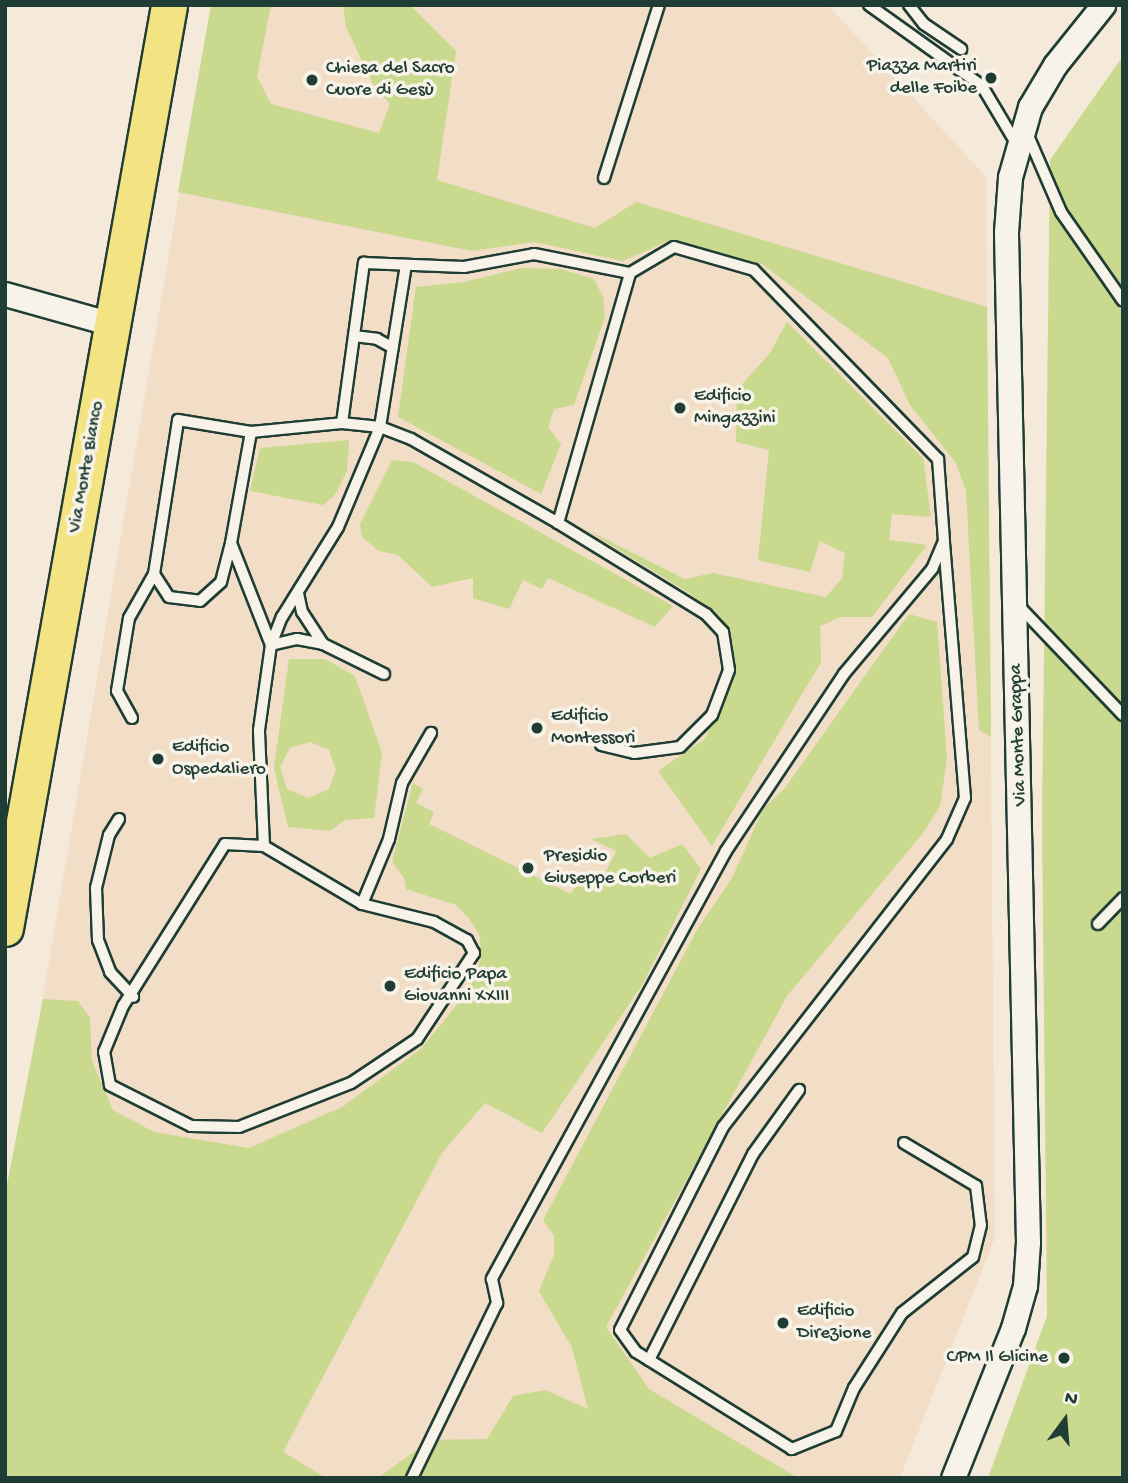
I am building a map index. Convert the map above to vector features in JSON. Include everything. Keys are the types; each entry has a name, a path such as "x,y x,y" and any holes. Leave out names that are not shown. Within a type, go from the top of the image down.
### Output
{"main road":[{"name":"Via Monte Bianco","path":"5,928 169,5"}],"street":[{"name":"Via Monte Grappa","path":"953,1478 1025,1286 1023,844 1014,600 1006,232 1020,136 1055,65 1103,5"},
{"path":"5,294 112,324"}],"lane":[{"path":"604,178 659,5"},
{"path":"869,5 982,86 1020,136 1061,212 1123,301"},
{"path":"909,5 924,24 961,50"},
{"path":"342,423 364,263 464,267 534,254 630,273 674,247 754,270 938,459 965,798 947,839 723,1127 620,1330 636,1352 792,1449 836,1431 854,1388 902,1313 973,1257 981,1225 976,1186 904,1143"},
{"path":"264,846 258,730 271,645 298,593 338,527 380,427 406,265"},
{"path":"558,523 630,273"},
{"path":"354,336 377,339 393,348"},
{"path":"132,718 117,691 129,618 154,574 178,420 251,432 342,423 380,427 411,439 558,523 706,614 723,632 729,670 712,715 680,747 634,753 601,745"},
{"path":"154,574 169,597 200,601 221,582 231,543 251,432"},
{"path":"412,1478 497,1303 492,1279 726,851 844,674 932,569 944,541"},
{"path":"231,543 271,645"},
{"path":"298,593 302,612 323,644"},
{"path":"1014,600 1123,715"},
{"path":"271,645 298,639 323,644 384,674"},
{"path":"362,904 389,839 402,783 431,733"},
{"path":"119,818 109,835 96,888 98,940 110,972 133,997"},
{"path":"225,844 264,846 362,904 433,922 467,940 474,953 417,1039 351,1083 295,1108 239,1127 191,1126 110,1085 104,1052 123,1006 133,997 225,844"},
{"path":"1098,924 1123,898"},
{"path":"649,1360 752,1154 799,1090"}],"shaded area":[{"name":"Presidio Giuseppe Corberi","path":"211,5 828,5 986,177 995,1237 900,1478 5,1478 22,1121"}],"green space":[{"path":"211,5 271,5 257,76 271,104 379,133 390,104 373,84 346,27 343,5 410,5 456,51 437,180 595,228 636,202 987,307 991,737 979,730 966,491 956,463 910,405 888,358 762,264 668,241 623,261 534,242 472,251 178,192"},
{"path":"1123,56 1123,1478 988,1478 1047,1316 1042,819 1050,160"},
{"path":"521,268 560,269 594,279 603,297 605,317 574,405 554,409 548,427 561,444 541,494 398,417 416,287 464,282"},
{"path":"787,322 923,458 931,517 892,514 889,540 927,545 872,617 841,617 820,626 821,662 712,846 658,771 705,739 736,670 731,636 719,615 689,593 583,528 685,579 713,573 826,597 842,578 845,553 820,541 810,572 758,560 769,450 736,442 737,390 770,353"},
{"path":"349,440 347,471 335,495 323,505 250,491 260,448"},
{"path":"392,460 413,462 673,606 655,627 548,578 542,589 523,580 509,609 473,598 473,578 432,587 398,555 379,551 362,537 360,524"},
{"path":"909,614 937,622 947,759 940,806 924,832 787,996 606,1327 649,1389 798,1478 378,1478 430,1440 487,1439 513,1396 545,1390 588,1409 572,1348 539,1291 554,1255 554,1236 543,1220 698,928 732,878 763,809 785,788"},
{"path":"289,659 325,659 355,676 382,753 374,818 345,820 330,831 288,827 274,768","holes":["310,742 329,750 336,770 329,789 309,798 287,789 280,767 290,748"]},
{"path":"413,783 423,789 416,803 434,812 429,824 571,894 577,883 596,892 616,851 591,839 626,834 650,858 682,844 701,869 642,985 542,1133 485,1103 442,1153 283,1452 326,1478 5,1478 5,1195 43,999 78,1001 90,1018 92,1061 113,1110 154,1132 249,1148 342,1107 422,1048 470,988 481,958 480,936 470,920 456,905 406,889 404,878 392,862"}],"place":[{"name":"Piazza Martiri delle Foibe","path":"991,78"},
{"name":"Chiesa del Sacro Cuore di Gesù","path":"312,80"},
{"name":"Edificio Mingazzini","path":"680,408"},
{"name":"Edificio Montessori","path":"537,728"},
{"name":"Edificio Ospedaliero","path":"158,759"},
{"name":"Presidio Giuseppe Corberi","path":"528,868"},
{"name":"Edificio Papa Giovanni XXIII","path":"390,986"},
{"name":"Edificio Direzione","path":"783,1323"},
{"name":"CPM Il Glicine","path":"1064,1358"}]}
